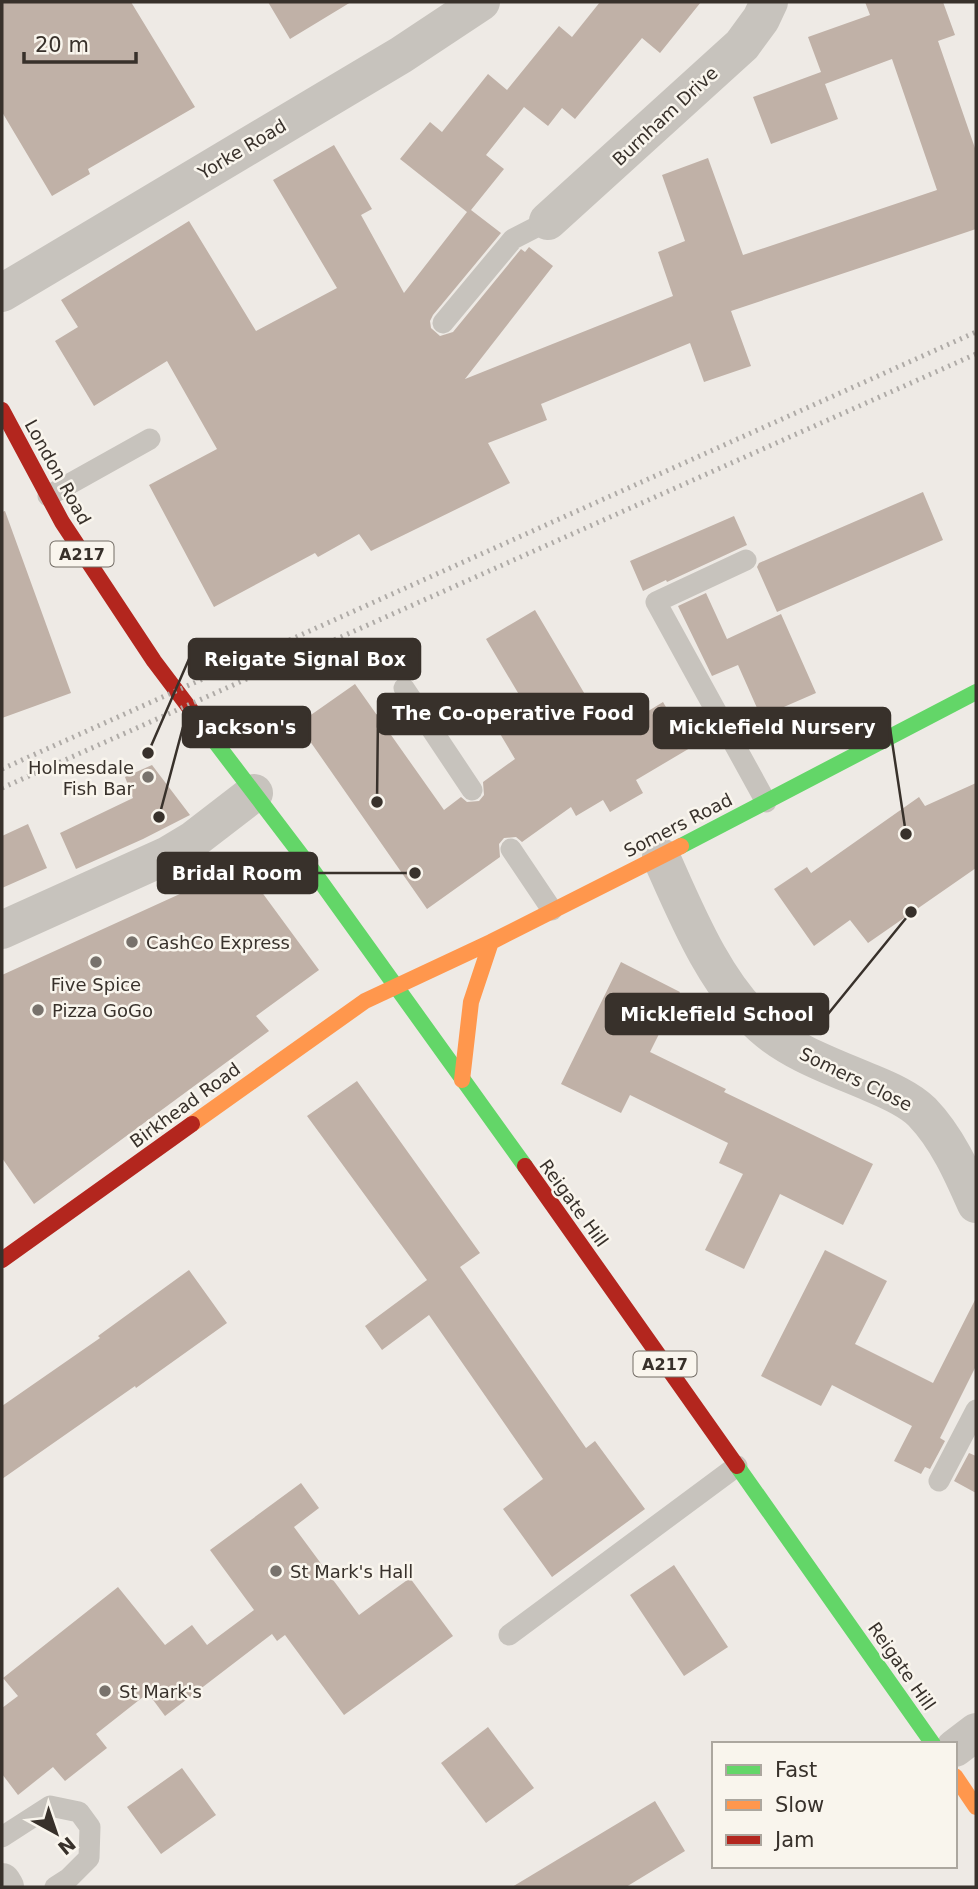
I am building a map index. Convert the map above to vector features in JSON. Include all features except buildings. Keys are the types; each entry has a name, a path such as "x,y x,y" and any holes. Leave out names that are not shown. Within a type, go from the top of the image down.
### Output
{"main road":[{"name":"London Road","path":"2,410 48,496 86,559 175,691"},
{"name":"Reigate Hill","path":"175,691 254,793 462,1080 932,1742"},
{"name":"Somers Road","path":"394,986 491,942 661,857 976,692"},
{"path":"462,1080 471,1002 491,942"},
{"name":"Birkhead Road","path":"2,1260 365,1001 394,986"},
{"path":"957,1779 976,1807"}],"street":[{"name":"Yorke Road","path":"2,293 401,54 481,2"},
{"name":"Burnham Drive","path":"548,221 743,45 769,2"},
{"path":"2,930 168,855 193,840 254,793"},
{"name":"Somers Close","path":"661,857 693,930 740,1005 787,1045 891,1092 921,1111 971,1178"},
{"path":"957,1746 976,1732"},
{"path":"2,1882 5,1887"}],"lane":[{"path":"443,323 513,239 548,221"},
{"path":"48,496 150,439"},
{"path":"746,560 656,603 766,802"},
{"path":"404,688 472,790"},
{"path":"511,849 552,910"},
{"path":"939,1481 971,1433 976,1410"},
{"path":"509,1635 737,1466"},
{"path":"2,1836 50,1806 79,1812 90,1827 89,1858 69,1878 55,1887"}],"railway":[{"path":"2,769 976,332"},
{"path":"2,788 976,354"}],"traffic: fast":[{"path":"681,846 976,692"},
{"path":"197,718 308,864 525,1166"},
{"path":"737,1466 932,1742"}],"traffic: slow":[{"path":"192,1124 365,1001 491,942 681,846"},
{"path":"462,1080 471,1002 491,942"},
{"path":"957,1779 976,1807"}],"traffic: jam":[{"path":"2,410 62,522 154,661 197,718"},
{"path":"2,1260 192,1124"},
{"path":"525,1166 737,1466"}],"place":[{"name":"Reigate Signal Box","path":"148,753"},
{"name":"Holmesdale Fish Bar","path":"148,777"},
{"name":"The Co-operative Food","path":"377,802"},
{"name":"Jackson's","path":"159,817"},
{"name":"Micklefield Nursery","path":"906,834"},
{"name":"Bridal Room","path":"415,873"},
{"name":"Micklefield School","path":"911,912"},
{"name":"CashCo Express","path":"132,942"},
{"name":"Five Spice","path":"96,962"},
{"name":"Pizza GoGo","path":"38,1010"},
{"name":"St Mark's Hall","path":"276,1571"},
{"name":"St Mark's","path":"105,1691"}]}
